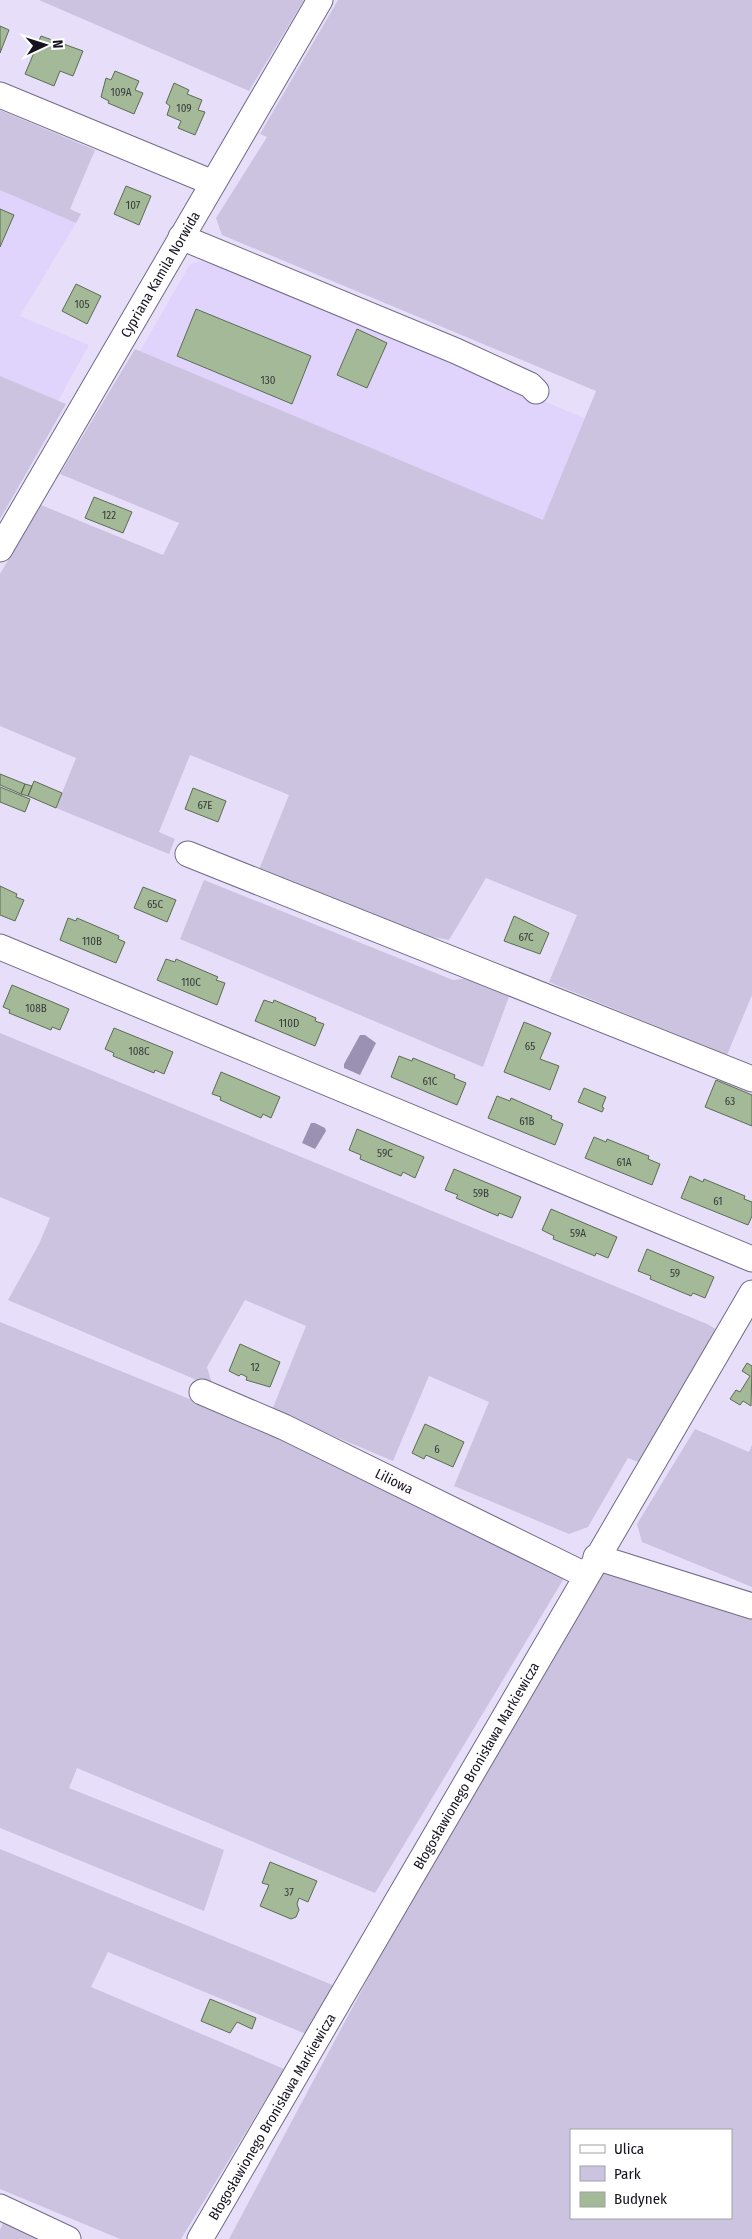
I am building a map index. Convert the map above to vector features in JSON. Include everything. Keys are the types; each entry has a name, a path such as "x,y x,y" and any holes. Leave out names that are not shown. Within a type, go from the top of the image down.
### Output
{"street":[{"name":"Cypriana Kamila Norwida","path":"0,548 320,0"},
{"path":"0,95 213,182"},
{"path":"181,237 456,351 530,385 536,391"},
{"path":"188,854 752,1079"},
{"path":"0,947 752,1259"},
{"name":"Błogosławionego Bronisława Markiewicza","path":"200,2239 340,2003 590,1566 752,1293"},
{"name":"Liliowa","path":"202,1392 284,1427 590,1566 752,1606"},
{"path":"0,2207 68,2239"}],"shaded area":[{"path":"0,190 76,223 20,316 89,345 58,401 0,376"},
{"path":"207,259 586,419 543,521 140,351 190,264"},
{"path":"360,1035 365,1035 376,1043 360,1075 344,1068 344,1064"},
{"path":"311,1123 325,1128 326,1131 315,1149 302,1143"}],"green space":[{"path":"39,0 304,0 249,91"},
{"path":"338,0 752,0 752,995 727,1055 549,982 577,915 486,878 449,940 406,932 258,872 289,795 190,755 159,832 175,839 169,854 56,808 76,758 0,726 0,574 41,505 163,555 179,523 60,474 135,349 543,520 596,391 222,235 216,218 267,137 260,134"},
{"path":"0,110 95,150 70,209 81,214 76,223 0,190"},
{"path":"0,376 66,404 0,519"},
{"path":"204,880 453,980 471,978 510,994 483,1067 180,939"},
{"path":"0,1033 707,1324 717,1330 638,1462 628,1458 588,1527 569,1534 454,1486 489,1402 429,1376 393,1461 272,1410 306,1326 245,1300 207,1367 213,1387 8,1300 39,1244 50,1218 0,1197"},
{"path":"0,1322 564,1551 572,1565 375,1893 77,1768 69,1788 224,1850 204,1911 0,1828"},
{"path":"695,1429 749,1452 752,1445 752,1587 642,1542 637,1524"},
{"path":"607,1551 752,1609 752,2239 229,2239 382,1952 462,1814"},
{"path":"0,1849 335,1986 306,2034 108,1952 91,1987 284,2069 181,2239 120,2239 0,2189"},
{"path":"9,2209 80,2239 0,2239 0,2230"}],"building":[{"path":"0,26 9,30 0,53"},
{"path":"41,36 83,51 73,76 60,71 54,86 25,74"},
{"path":"115,71 139,81 135,90 143,93 134,114 108,103 109,101 101,97 106,78 111,80"},
{"path":"174,83 189,90 187,94 202,100 198,110 205,112 195,135 178,128 181,121 167,115 170,106 166,103"},
{"path":"126,186 151,196 139,225 114,214"},
{"path":"0,209 14,215 0,247"},
{"path":"76,284 101,296 87,324 62,311"},
{"path":"196,309 311,356 292,404 177,356"},
{"path":"357,329 387,343 367,388 337,375"},
{"path":"94,497 132,512 123,533 85,518"},
{"path":"0,774 25,784 21,794 0,785"},
{"path":"34,781 62,793 56,808 28,796"},
{"path":"25,784 32,786 28,796 21,794"},
{"path":"0,787 30,799 25,812 0,802"},
{"path":"193,788 226,801 218,822 185,809"},
{"path":"0,886 17,894 16,897 24,900 15,921 0,915"},
{"path":"143,887 176,900 167,922 134,908"},
{"path":"514,916 549,933 540,954 504,941"},
{"path":"68,918 76,921 77,918 119,936 118,939 125,942 116,963 60,940"},
{"path":"166,959 175,962 176,959 218,977 216,980 225,983 217,1005 157,980"},
{"path":"12,985 69,1009 60,1030 52,1027 51,1030 9,1013 10,1010 3,1007"},
{"path":"264,1000 273,1003 274,1000 316,1018 315,1021 324,1024 315,1046 255,1021"},
{"path":"524,1022 551,1033 540,1059 559,1066 550,1090 504,1072"},
{"path":"114,1028 173,1052 164,1074 155,1070 154,1073 113,1056 114,1053 105,1049"},
{"path":"399,1056 412,1061 413,1058 455,1075 454,1078 466,1083 457,1105 391,1077"},
{"path":"221,1072 280,1097 271,1118 263,1114 261,1118 220,1100 221,1097 212,1094"},
{"path":"716,1080 752,1095 752,1126 705,1107"},
{"path":"584,1088 606,1097 602,1112 578,1102"},
{"path":"497,1096 510,1101 511,1098 552,1116 551,1119 563,1124 555,1145 488,1118"},
{"path":"357,1129 424,1157 415,1178 403,1172 401,1176 360,1159 361,1155 349,1150"},
{"path":"594,1137 606,1142 607,1139 649,1156 648,1159 660,1164 652,1185 585,1158"},
{"path":"454,1169 521,1197 512,1218 499,1213 498,1216 456,1198 458,1195 445,1190"},
{"path":"690,1176 703,1182 704,1179 745,1196 744,1199 752,1202 752,1216 748,1225 681,1198"},
{"path":"551,1209 617,1237 608,1258 596,1253 595,1256 553,1239 554,1236 542,1230"},
{"path":"647,1249 714,1277 705,1298 693,1293 691,1296 650,1279 651,1276 638,1271"},
{"path":"240,1344 280,1362 270,1387 246,1380 247,1377 241,1374 239,1376 229,1371"},
{"path":"747,1363 752,1366 751,1406 743,1401 740,1405 730,1399 736,1390 740,1392 750,1376 742,1371"},
{"path":"425,1424 464,1442 453,1467 426,1455 424,1459 412,1453"},
{"path":"270,1862 317,1881 308,1902 299,1898 297,1904 299,1910 296,1917 291,1919 260,1906 269,1885 262,1883"},
{"path":"210,1999 256,2018 252,2029 237,2022 230,2033 201,2021"}]}
